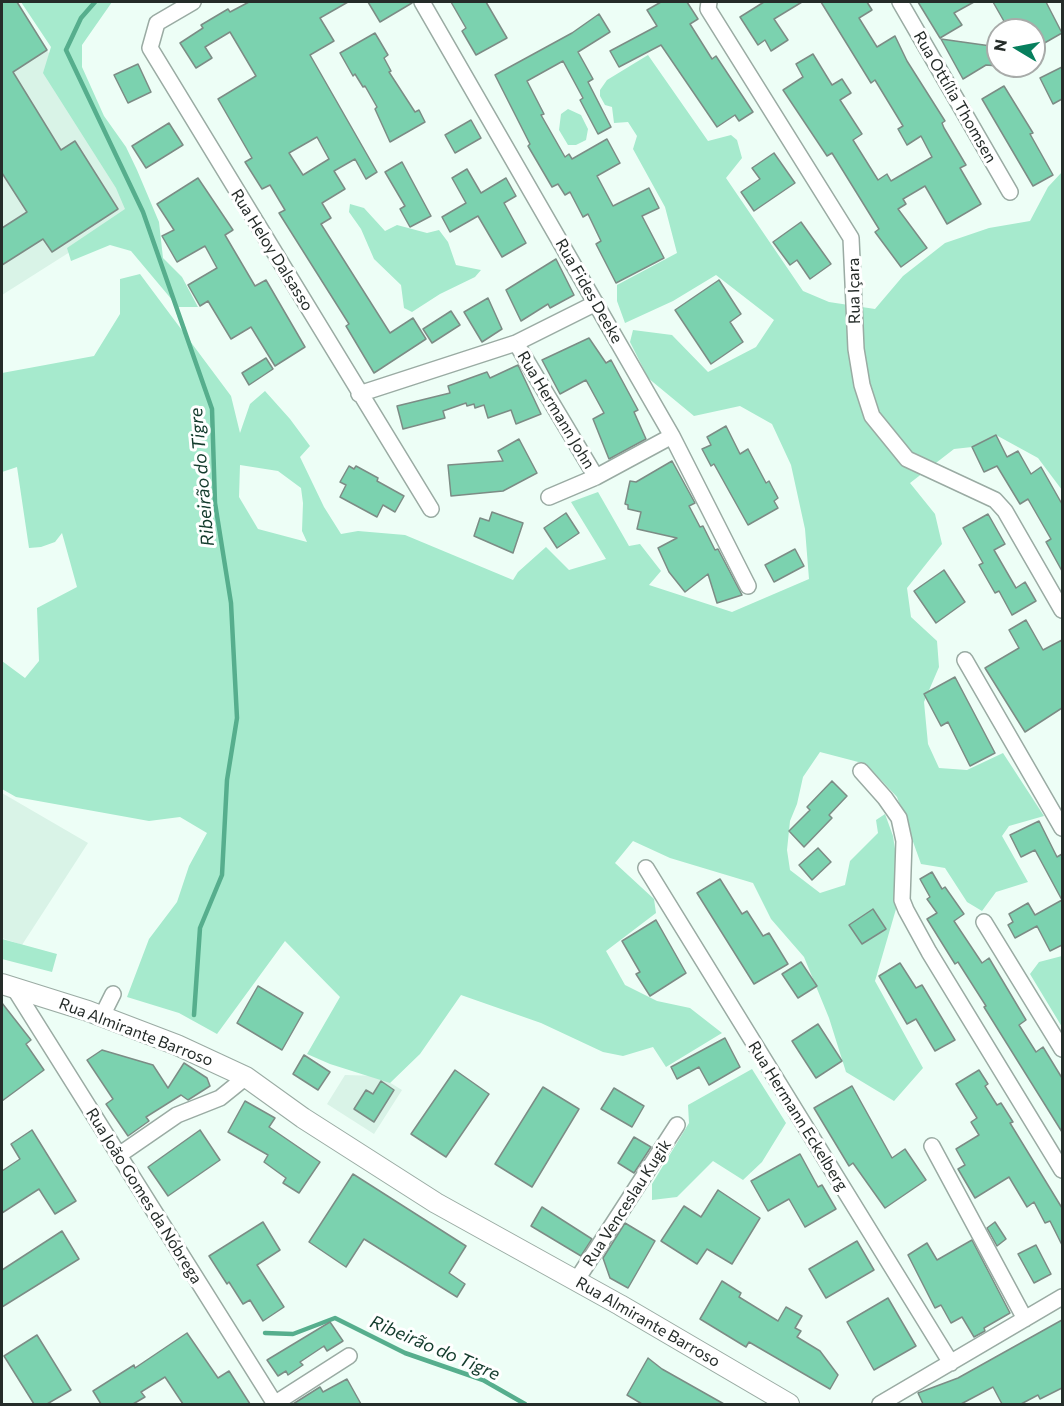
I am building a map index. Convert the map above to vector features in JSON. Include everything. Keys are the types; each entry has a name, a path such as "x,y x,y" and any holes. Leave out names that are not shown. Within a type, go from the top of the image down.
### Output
{"main road":[{"name":"Rua Almirante Barroso","path":"8,986 102,1016 177,1044 246,1077 303,1118 419,1192 576,1281 779,1403"}],"street":[{"name":"Rua Heloy Dalsasso","path":"193,2 157,23 150,48 431,509"},
{"name":"Rua Fides Deeke","path":"422,2 672,436 748,586"},
{"name":"Rua Içara","path":"709,2 708,9 851,238 856,349 862,385 872,416 906,459 979,490 995,500 1005,511 1062,610"},
{"name":"Rua Ottília Thomsen","path":"900,2 1010,192"},
{"path":"360,394 516,343 596,303"},
{"name":"Rua Hermann John","path":"516,343 596,477"},
{"path":"549,497 596,477 672,436"},
{"path":"965,660 1062,828"},
{"path":"861,771 899,818 904,841 902,900 906,910 1062,1170"},
{"name":"Rua Hermann Eckelberg","path":"646,868 951,1363"},
{"path":"984,922 1062,1049"},
{"name":"Rua João Gomes da Nóbrega","path":"8,986 119,1155 274,1404"},
{"path":"102,1016 113,994"},
{"path":"119,1155 177,1115 220,1098 246,1077"},
{"name":"Rua Venceslau Kugik","path":"576,1281 677,1125"},
{"path":"932,1146 1025,1319"},
{"path":"880,1404 1062,1297"},
{"path":"274,1404 349,1356"}],"shaded area":[{"path":"2,2 17,2 144,205 2,295"},
{"path":"2,793 88,843 22,945 2,938"},
{"path":"345,1075 379,1076 402,1090 374,1134 327,1104"}],"green space":[{"path":"21,2 112,2 82,45 82,67 104,116 126,147 137,170 159,222 163,258 182,277 198,307 178,307 131,251 110,245 71,261 67,248 125,209 116,188 43,73 51,47"},
{"path":"648,55 708,141 731,135 737,140 742,158 726,178 803,291 829,302 875,309 903,276 945,243 989,228 1030,221 1048,187 1062,172 1062,490 1038,458 996,435 972,447 954,449 910,483 935,514 942,544 907,588 911,617 937,641 939,667 924,702 928,744 939,768 967,770 1003,753 1044,816 1009,826 1002,836 1028,882 996,892 982,911 967,902 945,868 921,864 897,797 866,764 820,752 803,777 797,804 790,821 787,850 790,870 820,893 845,885 850,861 878,833 876,820 885,814 893,836 897,862 896,909 875,981 923,1068 894,1101 846,1072 829,1018 804,957 771,919 753,883 670,858 633,841 615,863 654,899 656,913 606,951 625,985 657,1001 690,1008 722,1033 666,1067 653,1047 623,1056 603,1052 541,1023 461,995 420,1054 390,1083 330,1064 307,1054 340,997 285,941 217,1034 179,1013 127,997 149,939 177,902 189,866 207,833 180,817 149,821 16,797 2,789 2,661 25,678 39,661 37,608 77,587 62,533 55,542 29,548 17,467 2,472 2,373 94,356 120,314 120,279 140,274 231,396 240,433 250,404 265,391 290,419 310,446 300,457 324,507 341,534 358,531 405,535 513,580 518,572 546,547 569,570 606,559 571,502 598,492 629,546 640,544 661,571 649,585 732,612 809,579 805,529 791,465 772,424 740,406 694,416 648,378 630,342 633,330 672,335 708,372 756,347 774,320 716,275 673,301 625,323 617,301 617,285 677,253 665,207 633,149 637,136 628,122 614,123 612,107 605,105 600,96 600,90 607,80","holes":["240,465 278,471 301,488 302,531 307,542 258,529 239,497"]},
{"path":"568,109 581,115 588,129 586,140 576,145 568,145 559,130 561,114"},
{"path":"350,204 364,208 385,231 397,225 427,233 439,230 448,242 456,265 481,270 475,277 440,294 412,312 404,308 401,285 374,259 361,229 349,212"},
{"path":"2,939 57,954 52,972 2,959"},
{"path":"1062,956 1062,1027 1030,974 1039,962"},
{"path":"752,1069 786,1123 762,1162 743,1180 713,1161 677,1197 652,1200 652,1184 689,1123 688,1105"}],"building":[{"path":"2,2 17,2 47,50 13,72 61,150 75,141 118,209 52,252 43,239 2,265 2,228 27,212 2,173"},
{"path":"249,2 348,2 320,18 334,41 310,55 377,172 366,179 355,159 334,171 345,189 322,203 331,218 321,224 390,333 413,318 426,339 374,373 346,326 349,324 279,213 285,210 270,185 262,189 245,162 252,158 218,99 256,76 230,32 205,47 212,58 196,68 180,43 203,28 201,25 228,9 230,12","holes":["317,137 329,159 303,175 289,153"]},
{"path":"368,2 412,2 412,3 380,22"},
{"path":"451,2 486,2 507,38 476,55 462,31 466,28"},
{"path":"661,2 687,2 698,19 690,24 712,59 716,56 753,112 739,121 735,115 717,127 661,45 619,67 610,51 657,26 647,10"},
{"path":"764,2 802,2 774,19 788,40 771,51 765,40 758,45 740,17"},
{"path":"821,2 867,2 872,10 859,18 877,47 895,36 907,61 945,121 942,123 944,128 966,165 960,168 981,204 947,224 925,186 903,199 906,204 898,209 927,248 901,267 875,232 879,229 832,153 827,156 783,90 803,77 796,64 813,54 832,85 842,79 851,93 840,100 862,134 853,140 878,180 887,174 891,181 932,157 921,136 907,145 898,129 903,126 875,80 871,83"},
{"path":"918,2 974,2 954,13 962,25 940,38"},
{"path":"993,2 1046,2 1062,33 1046,42 1046,18 1002,18"},
{"path":"599,14 610,32 578,52 593,79 588,82 611,127 598,134 580,100 583,98 563,61 527,81 544,114 541,115 565,157 569,154 572,159 607,139 620,163 597,176 613,206 649,188 659,208 642,216 664,258 616,283 596,244 601,241 588,214 583,217 570,192 565,195 558,184 552,187 528,146 530,144 495,75 572,33"},
{"path":"375,33 388,55 384,58 391,71 389,72 415,112 419,110 425,122 390,142 375,109 377,107 365,86 363,87 355,74 353,76 340,53"},
{"path":"941,39 986,45 986,65 963,79"},
{"path":"138,64 151,92 128,103 114,75"},
{"path":"1062,67 1062,99 1053,104 1040,78 1046,78 1046,75"},
{"path":"1004,86 1033,133 1030,134 1053,175 1033,186 982,99"},
{"path":"471,120 481,138 455,153 445,135"},
{"path":"169,123 183,145 146,168 132,146"},
{"path":"774,153 795,183 754,211 741,192 760,179 752,168"},
{"path":"402,162 431,216 410,227 400,209 405,206 385,172"},
{"path":"467,169 481,193 506,178 516,196 504,203 526,243 502,257 478,216 450,232 442,217 466,203 452,178"},
{"path":"198,178 233,230 225,235 255,286 266,280 305,347 275,366 251,327 231,339 208,301 200,306 188,285 217,268 205,246 177,262 162,236 174,230 157,204"},
{"path":"801,222 831,264 810,279 797,260 790,265 773,242"},
{"path":"556,259 574,295 550,308 548,304 521,321 506,290"},
{"path":"719,280 741,314 730,322 743,342 711,364 675,310"},
{"path":"488,298 502,329 482,342 464,312"},
{"path":"451,311 460,325 432,343 423,329"},
{"path":"589,338 606,363 611,360 638,410 634,412 646,439 609,459 593,419 604,413 586,380 560,394 542,360"},
{"path":"266,358 273,369 249,385 242,373"},
{"path":"518,365 541,414 516,424 511,410 488,418 484,405 475,408 474,404 467,406 466,403 443,411 445,418 403,429 397,406 450,393 448,386 487,372 490,378"},
{"path":"726,426 740,454 748,449 766,483 769,481 778,498 774,501 778,508 748,525 714,464 711,466 702,449 711,445 707,437"},
{"path":"996,435 1007,457 1018,451 1031,474 1041,467 1062,504 1062,571 1046,542 1051,539 1028,499 1020,504 997,466 984,472 972,447"},
{"path":"519,439 537,473 503,491 451,496 448,465 503,461 498,451"},
{"path":"672,461 695,503 689,506 700,527 703,526 715,550 718,549 742,595 717,603 708,574 685,592 669,572 658,548 677,538 637,529 641,512 628,509 628,505 625,504 630,481 636,482"},
{"path":"349,466 354,469 356,466 378,478 377,481 404,496 395,512 383,505 377,517 340,497 346,485 340,482"},
{"path":"492,512 523,523 513,553 474,536 480,518 489,521"},
{"path":"566,513 579,533 557,548 544,528"},
{"path":"988,514 1005,544 994,550 1016,588 1025,582 1036,601 1012,615 999,591 995,593 979,565 983,563 963,528"},
{"path":"795,549 804,566 774,582 765,565"},
{"path":"944,570 965,602 936,623 914,591"},
{"path":"1026,620 1043,650 1062,640 1062,708 1025,732 985,668 1019,648 1009,630"},
{"path":"955,677 995,753 970,766 948,722 941,726 924,694"},
{"path":"832,781 847,796 829,815 832,818 804,847 789,831 810,810 807,807"},
{"path":"1039,821 1057,857 1062,854 1062,900 1035,850 1021,857 1010,835"},
{"path":"818,848 831,862 812,880 799,865"},
{"path":"932,872 942,889 945,887 964,914 954,921 982,963 989,958 1026,1020 1019,1025 1036,1052 1043,1047 1062,1078 1062,1132 984,1007 986,1006 958,962 955,964 927,919 937,913 927,899 930,897 920,879"},
{"path":"720,879 742,914 747,911 763,936 769,933 788,964 754,984 697,893"},
{"path":"1062,900 1062,945 1050,951 1037,926 1015,938 1008,925 1013,922 1009,914 1028,903 1035,915"},
{"path":"873,909 886,929 862,944 849,925"},
{"path":"656,920 686,973 650,996 636,974 640,972 622,941"},
{"path":"801,962 817,986 798,998 782,974"},
{"path":"900,963 916,988 922,985 955,1040 935,1051 916,1019 907,1024 879,976"},
{"path":"258,986 303,1013 282,1050 237,1023"},
{"path":"2,1003 31,1040 26,1044 44,1070 2,1101"},
{"path":"818,1024 842,1061 816,1078 792,1041"},
{"path":"725,1038 740,1067 709,1085 699,1067 677,1079 671,1067"},
{"path":"102,1050 153,1065 168,1088 184,1063 207,1078 210,1086 188,1100 181,1095 146,1117 149,1121 128,1136 106,1104 113,1099 87,1060"},
{"path":"304,1055 330,1072 318,1090 293,1074"},
{"path":"455,1070 489,1094 446,1157 411,1134"},
{"path":"979,1070 988,1084 985,1086 997,1105 1001,1103 1013,1122 1010,1123 1062,1208 1062,1245 1050,1221 1045,1223 1034,1202 1027,1207 1009,1177 975,1198 958,1169 965,1165 956,1149 979,1135 971,1122 977,1118 956,1084"},
{"path":"381,1081 394,1090 374,1122 354,1109 366,1090 373,1094"},
{"path":"852,1086 892,1158 905,1149 926,1180 885,1208 853,1163 849,1166 814,1108"},
{"path":"543,1087 579,1109 532,1187 495,1164"},
{"path":"614,1088 644,1106 632,1127 601,1109"},
{"path":"245,1101 275,1118 269,1127 320,1162 299,1193 283,1183 286,1178 264,1162 268,1155 228,1132"},
{"path":"32,1130 76,1201 55,1214 39,1189 2,1213 2,1171 20,1159 11,1144"},
{"path":"200,1130 220,1160 168,1196 148,1167"},
{"path":"634,1137 651,1147 634,1173 618,1163"},
{"path":"800,1154 818,1187 822,1185 836,1209 805,1227 789,1199 768,1211 751,1181"},
{"path":"353,1174 466,1246 449,1273 465,1284 457,1297 364,1239 346,1267 309,1242"},
{"path":"718,1190 760,1218 732,1264 707,1249 697,1264 661,1241 684,1206 701,1217"},
{"path":"542,1207 592,1239 581,1256 531,1226"},
{"path":"263,1222 280,1250 257,1265 284,1307 263,1321 250,1300 243,1304 209,1256"},
{"path":"995,1222 1006,1239 997,1246 987,1228"},
{"path":"625,1223 655,1241 628,1288 610,1278 603,1258"},
{"path":"62,1231 79,1259 2,1307 2,1270"},
{"path":"972,1240 1010,1313 984,1328 985,1331 974,1337 962,1317 951,1323 941,1305 935,1308 908,1255 927,1243 937,1260"},
{"path":"857,1241 874,1270 826,1298 809,1269"},
{"path":"1036,1245 1051,1274 1034,1283 1018,1254"},
{"path":"722,1281 741,1293 739,1297 778,1321 786,1307 802,1316 795,1328 801,1331 797,1337 820,1351 838,1375 830,1389 749,1342 746,1347 700,1319"},
{"path":"888,1298 916,1346 874,1370 847,1322"},
{"path":"1062,1320 1062,1388 1040,1399 1038,1395 1021,1404 1002,1404 993,1387 961,1404 923,1404 918,1393 958,1378"},
{"path":"330,1322 343,1341 327,1351 324,1346 300,1362 303,1365 288,1375 286,1371 278,1376 267,1360"},
{"path":"187,1333 218,1378 229,1371 250,1404 183,1404 165,1377 141,1392 145,1397 133,1404 101,1404 93,1391 134,1365 135,1368"},
{"path":"37,1335 71,1390 47,1404 34,1404 4,1356"},
{"path":"648,1358 662,1369 724,1404 642,1404 627,1395"},
{"path":"347,1379 361,1404 293,1404 320,1387 323,1392"}],"waterway":[{"name":"Ribeirão do Tigre","path":"95,2 81,18 66,50 143,212 212,409 215,503 231,603 237,718 227,780 222,875 200,928 194,1015"},
{"name":"Ribeirão do Tigre","path":"265,1333 293,1334 335,1318 405,1353 483,1380 525,1404"}]}
